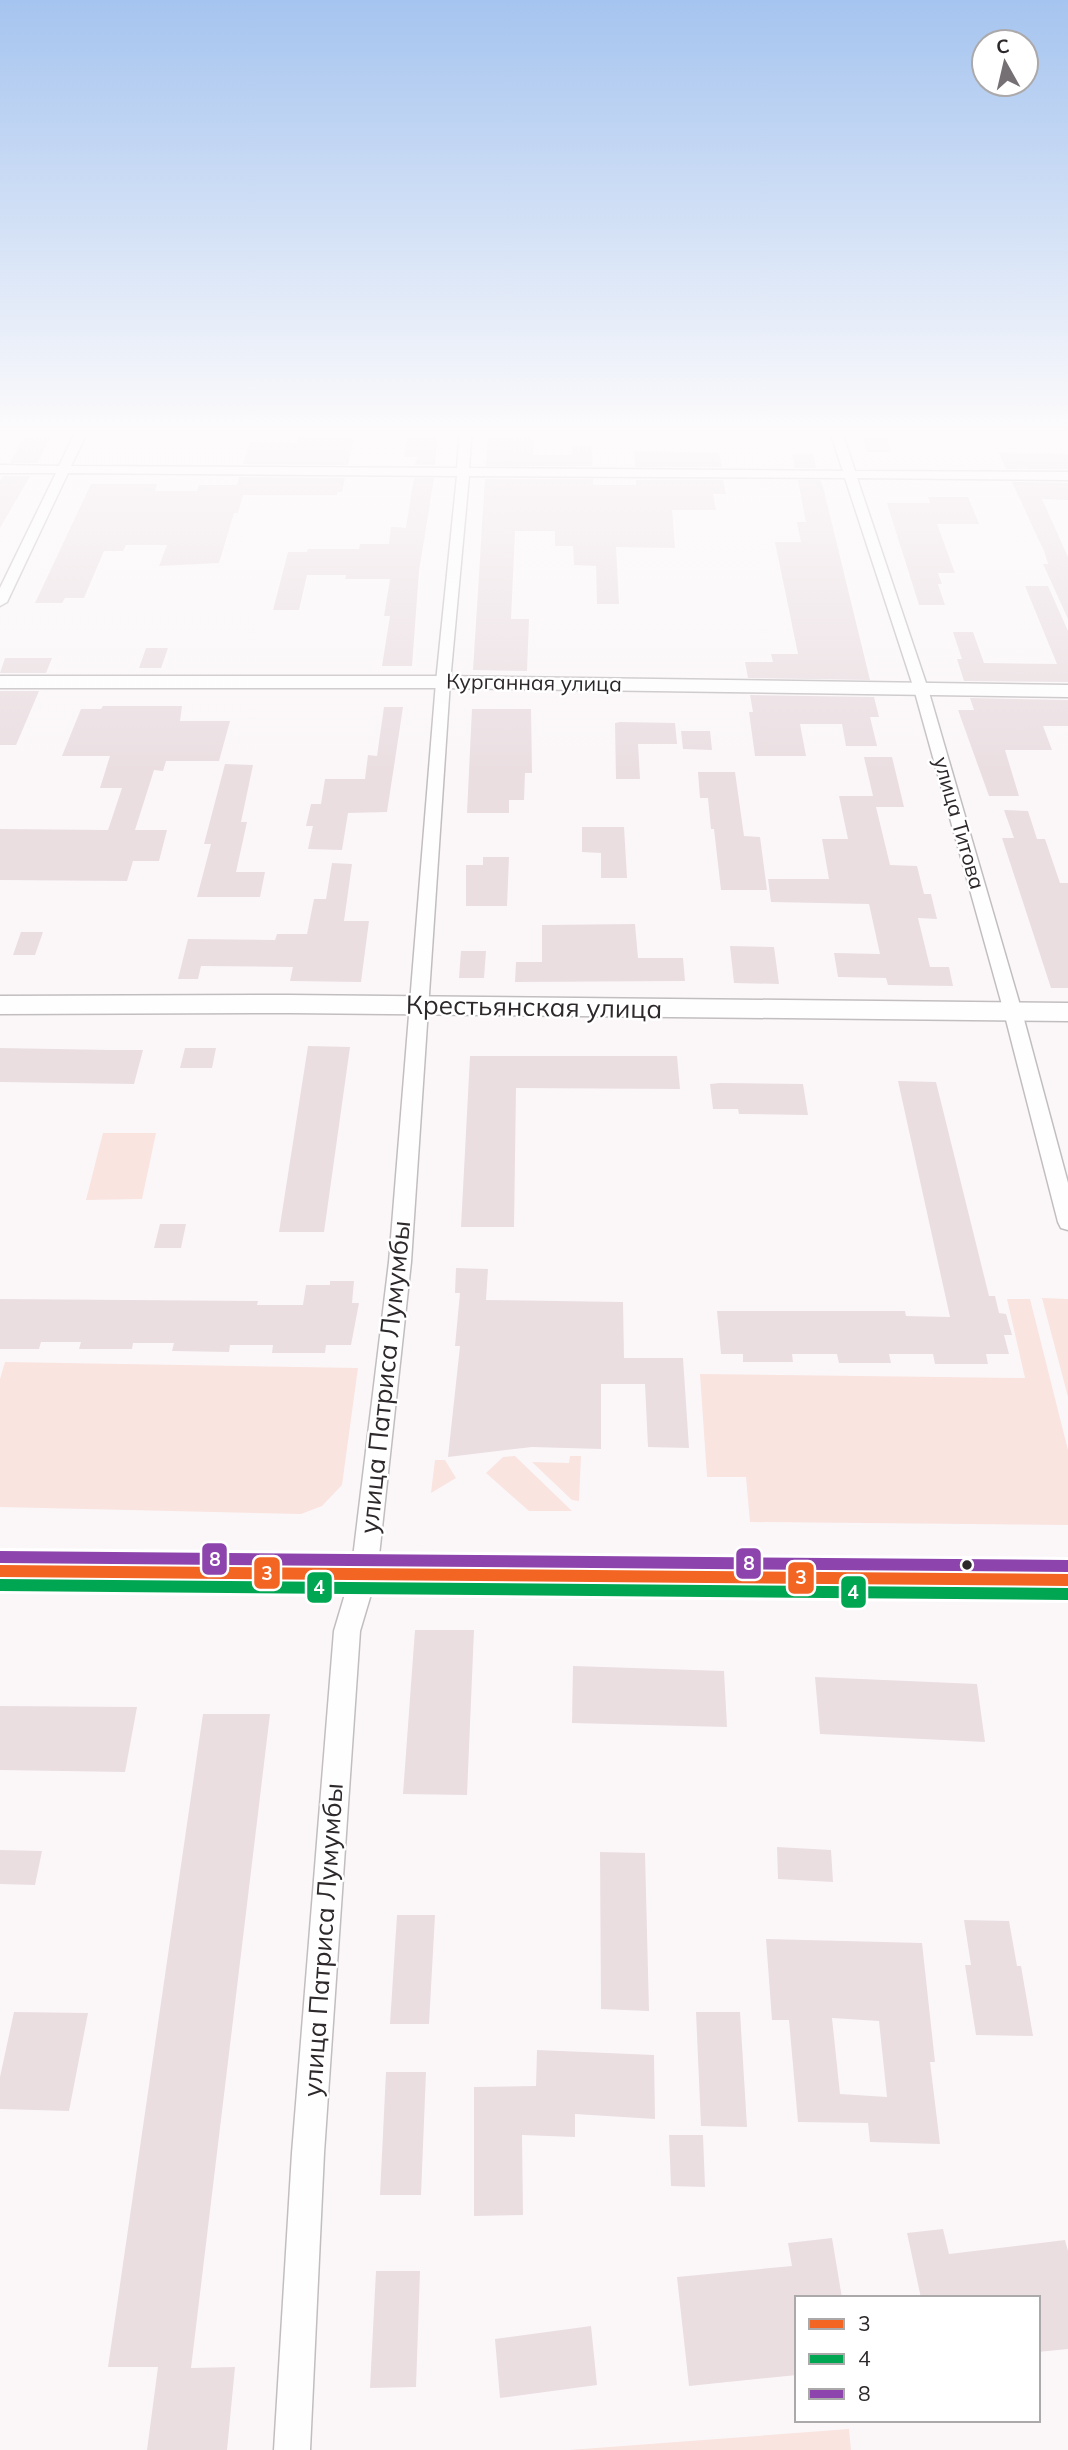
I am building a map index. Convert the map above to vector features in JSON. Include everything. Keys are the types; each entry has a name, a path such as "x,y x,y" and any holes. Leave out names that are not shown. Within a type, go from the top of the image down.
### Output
{"street":[{"path":"0,602 28,543"},
{"name":"улица Патриса Лумумбы","path":"292,2450 308,2153 347,1631 364,1573 400,1262 443,682 458,543"},
{"name":"улица Титова","path":"872,543 921,689 1013,1012 1068,1222"},
{"name":"Курганная улица","path":"0,682 443,682 1068,691"},
{"name":"Крестьянская улица","path":"0,1004 1068,1012"},
{"path":"0,1571 1068,1580"}],"shaded area":[{"path":"103,1133 156,1133 142,1199 86,1200"},
{"path":"1042,1298 1068,1299 1068,1397"},
{"path":"1007,1299 1030,1299 1068,1450 1068,1525 750,1522 746,1477 707,1477 700,1374 1025,1378"},
{"path":"5,1362 358,1368 342,1485 322,1506 301,1514 0,1507 0,1379"},
{"path":"515,1456 572,1511 529,1511 486,1473 503,1457"},
{"path":"570,1456 581,1456 579,1501 572,1500 532,1462 569,1463"},
{"path":"435,1460 445,1460 456,1478 431,1493"},
{"path":"849,2429 851,2450 569,2450"}],"building":[{"path":"63,543 225,543 219,563 159,566 167,545 126,545 123,551 104,551 84,598 65,598 62,603 35,603"},
{"path":"423,543 412,666 382,666 390,616 384,616 390,579 345,579 346,575 307,575 299,610 273,610 288,552 307,552 308,549 359,549 360,544"},
{"path":"481,543 514,543 511,619 529,619 527,671 473,670"},
{"path":"555,543 675,543 675,548 616,547 619,604 597,604 596,566 574,565 573,546 555,546"},
{"path":"775,543 837,543 870,680 748,678 745,662 773,662 771,654 798,654"},
{"path":"900,543 944,543 955,573 938,573 942,584 938,584 945,605 919,605"},
{"path":"1040,543 1062,543 1068,557 1068,619 1043,564 1048,564"},
{"path":"1025,586 1048,586 1068,631 1068,682 964,681 957,659 962,659 953,632 973,632 984,663 1057,664"},
{"path":"146,648 168,648 161,668 139,668"},
{"path":"5,658 52,658 46,673 0,673"},
{"path":"0,691 39,691 16,745 0,745"},
{"path":"750,695 874,697 879,717 870,717 877,746 846,746 842,724 800,724 806,756 755,756 749,712 753,712"},
{"path":"970,698 1068,700 1068,726 1043,726 1052,750 1005,750 1019,796 989,796 958,710 974,710"},
{"path":"103,706 182,706 180,721 230,721 219,761 166,761 163,771 154,770 135,830 167,830 159,861 133,861 127,881 0,880 0,829 108,830 122,788 100,788 110,756 62,756 81,709 101,709"},
{"path":"384,707 403,707 387,812 348,813 342,850 308,849 313,826 306,826 311,804 321,804 325,779 365,779 368,755 377,756"},
{"path":"472,709 531,709 532,773 525,773 524,800 509,800 509,813 467,813"},
{"path":"615,723 675,723 677,744 638,744 640,779 616,779"},
{"path":"681,731 710,731 712,750 683,749"},
{"path":"864,757 892,757 904,807 876,807 890,865 917,866 924,894 931,894 937,919 918,918 930,967 949,967 953,986 888,985 886,978 838,977 834,953 880,954 869,904 771,902 768,879 829,879 822,839 848,839 839,796 873,796"},
{"path":"225,764 253,765 241,822 247,822 236,872 265,872 260,897 197,897 211,844 204,844"},
{"path":"698,772 735,772 744,836 760,837 767,890 721,890 708,798 700,798"},
{"path":"1004,810 1028,811 1037,839 1045,839 1060,883 1068,883 1068,988 1051,988 1002,838 1014,838"},
{"path":"582,827 624,827 627,878 601,878 601,853 582,852"},
{"path":"483,857 509,857 507,906 466,906 466,865 483,865"},
{"path":"332,863 352,864 344,921 369,921 361,982 290,981 293,967 201,966 198,979 178,979 188,939 275,940 277,934 307,934 314,899 326,899"},
{"path":"635,924 638,958 683,958 685,981 515,982 516,962 542,962 542,925"},
{"path":"21,932 43,932 35,955 13,955"},
{"path":"730,946 774,947 779,984 734,983"},
{"path":"461,951 486,951 484,978 459,978"},
{"path":"308,1046 350,1047 324,1232 279,1232"},
{"path":"0,1048 143,1050 134,1084 0,1082"},
{"path":"185,1048 216,1048 212,1068 180,1068"},
{"path":"470,1056 677,1056 680,1089 516,1088 514,1227 461,1227"},
{"path":"898,1081 936,1082 989,1296 995,1296 999,1313 1006,1314 1012,1335 1004,1335 1009,1354 986,1354 988,1364 935,1364 933,1354 889,1354 891,1363 839,1363 837,1354 792,1354 793,1362 743,1362 743,1354 721,1354 717,1311 905,1311 906,1316 950,1317"},
{"path":"710,1084 803,1084 808,1115 739,1114 738,1109 713,1109"},
{"path":"160,1224 186,1224 181,1248 154,1248"},
{"path":"456,1268 488,1269 486,1300 623,1302 624,1358 683,1358 689,1448 648,1447 645,1384 601,1384 601,1449 532,1447 448,1457 460,1346 455,1346 460,1293 455,1293"},
{"path":"330,1281 354,1281 352,1303 359,1303 351,1345 326,1345 325,1353 272,1353 273,1345 230,1345 229,1352 172,1351 174,1343 133,1343 132,1349 79,1349 81,1342 41,1342 39,1349 0,1349 0,1299 258,1301 257,1305 303,1305 306,1285 330,1285"},
{"path":"415,1630 474,1630 467,1795 403,1794"},
{"path":"573,1666 724,1671 727,1727 572,1723"},
{"path":"815,1677 977,1684 985,1742 820,1734"},
{"path":"0,1706 137,1707 125,1772 0,1770"},
{"path":"203,1714 270,1714 191,2368 235,2367 227,2450 147,2450 158,2367 108,2367"},
{"path":"777,1847 831,1850 833,1882 778,1879"},
{"path":"0,1850 42,1851 35,1885 0,1884"},
{"path":"600,1852 645,1853 649,2011 601,2009"},
{"path":"397,1915 435,1915 429,2024 390,2024"},
{"path":"964,1920 1009,1921 1017,1966 1021,1966 1033,2036 976,2035 965,1965 971,1965"},
{"path":"766,1939 922,1943 935,2062 930,2062 940,2144 870,2142 868,2123 798,2122 789,2020 772,2020","holes":["832,2018 879,2021 887,2097 840,2094"]},
{"path":"14,2012 88,2013 69,2111 0,2109 0,2077"},
{"path":"696,2012 740,2012 747,2127 701,2126"},
{"path":"537,2050 654,2055 655,2119 575,2114 575,2137 522,2135 523,2215 474,2216 474,2087 536,2086"},
{"path":"386,2072 426,2072 421,2195 380,2195"},
{"path":"669,2135 703,2135 705,2187 671,2186"},
{"path":"943,2229 949,2254 1065,2240 1068,2251 1068,2349 1040,2352 1040,2296 921,2296 907,2233"},
{"path":"832,2238 842,2296 795,2296 795,2375 689,2386 677,2277 792,2266 788,2243"},
{"path":"376,2271 420,2271 416,2387 370,2388"},
{"path":"591,2326 597,2385 500,2398 495,2339"}],"transit line":[{"name":"8","path":"0,1557 1068,1566"},
{"name":"3","path":"0,1571 1068,1580"},
{"name":"4","path":"0,1585 1068,1594"}]}
